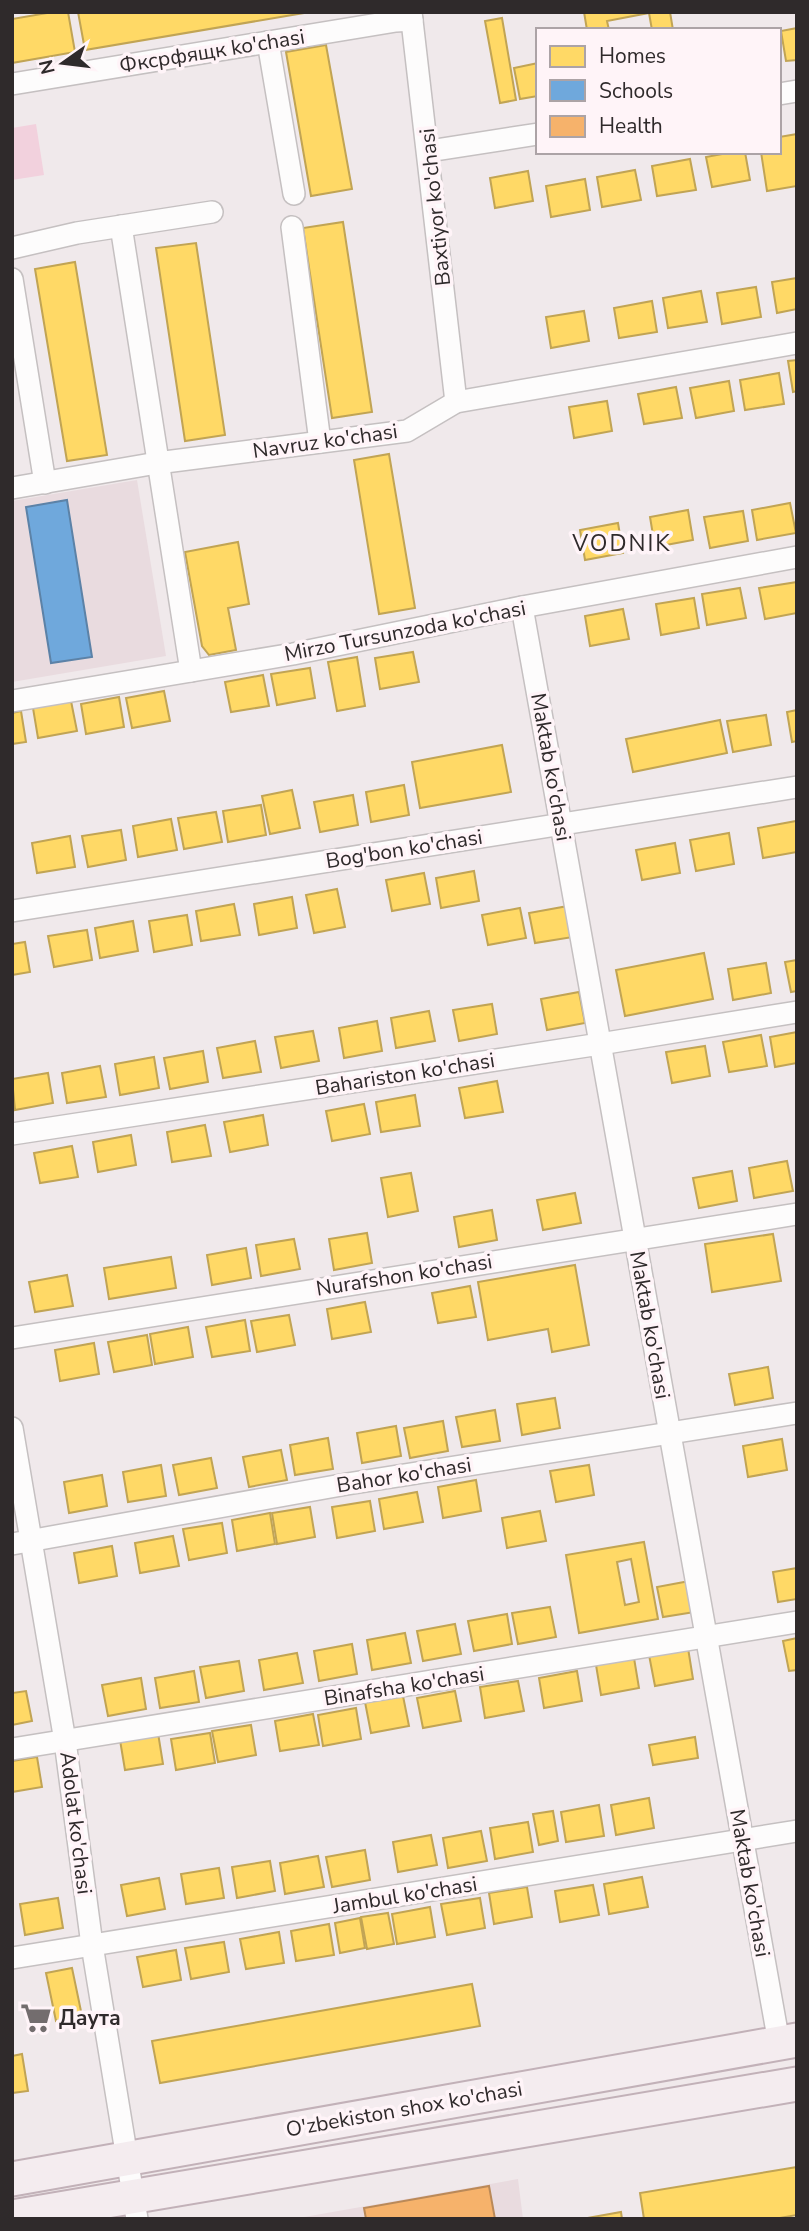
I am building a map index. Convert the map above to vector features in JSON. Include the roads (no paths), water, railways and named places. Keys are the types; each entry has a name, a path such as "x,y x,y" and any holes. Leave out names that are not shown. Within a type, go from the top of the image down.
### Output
{"main road":[{"name":"O'zbekiston shox ko'chasi","path":"12,2179 788,2042"},
{"name":"O'zbekiston shox ko'chasi","path":"12,2217 135,2208 797,2084"}],"street":[{"name":"Фксрфящк ko'chasi","path":"12,84 396,21 411,16"},
{"name":"Baxtiyor ko'chasi","path":"411,16 429,151 456,402"},
{"path":"268,42 295,194"},
{"path":"429,151 536,134"},
{"path":"12,248 77,233 212,212"},
{"path":"121,226 191,671"},
{"path":"292,227 320,442"},
{"path":"12,279 45,483"},
{"name":"Navruz ko'chasi","path":"12,488 157,463 407,430 456,402 797,342"},
{"name":"Mirzo Tursunzoda ko'chasi","path":"12,701 293,654 522,607 797,557"},
{"name":"Maktab ko'chasi","path":"522,607 742,1840 788,2042"},
{"name":"Bog'bon ko'chasi","path":"12,911 797,787"},
{"name":"Bahariston ko'chasi","path":"12,1134 797,1012"},
{"name":"Nurafshon ko'chasi","path":"12,1338 797,1214"},
{"name":"Bahor ko'chasi","path":"21,1543 347,1483 797,1413"},
{"name":"Adolat ko'chasi","path":"12,1428 21,1543 65,1741 92,1945 135,2208"},
{"name":"Binafsha ko'chasi","path":"12,1749 797,1622"},
{"name":"Jambul ko'chasi","path":"12,1958 797,1831"}],"place":[{"name":"Даута","path":"36,2018"}],"district":[{"name":"VODNIK","path":"622,543"}]}
